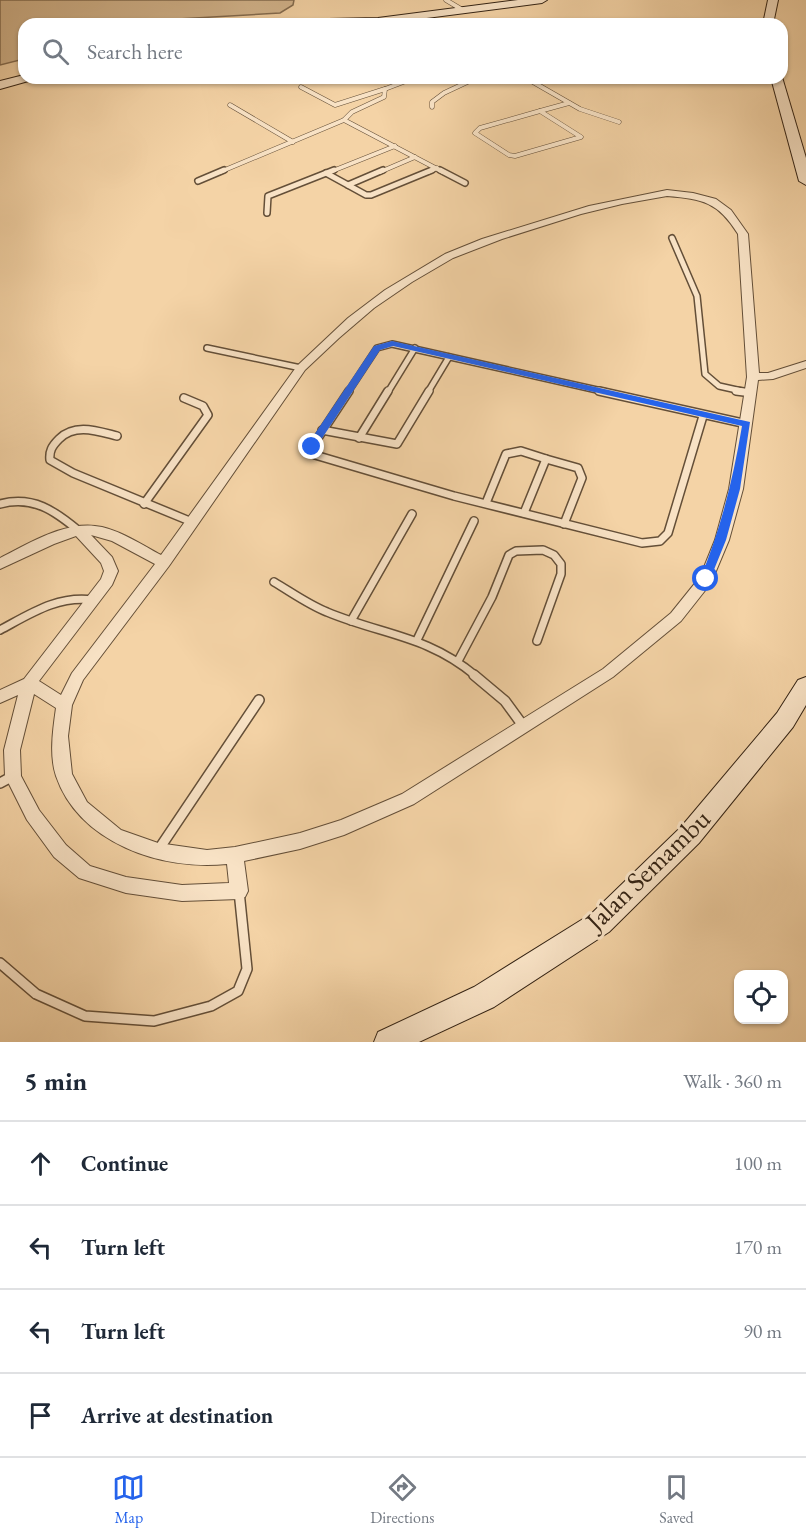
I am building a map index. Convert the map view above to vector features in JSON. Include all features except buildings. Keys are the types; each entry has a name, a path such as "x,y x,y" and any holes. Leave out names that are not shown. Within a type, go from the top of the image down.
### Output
{"main road":[{"path":"399,18 542,0"},
{"path":"769,18 773,0"},
{"path":"0,85 18,80"},
{"path":"779,84 806,181"},
{"name":"Jalan Semambu","path":"388,1042 484,997 600,923 690,835 785,720 806,686"}],"street":[{"path":"667,193 699,195 717,201 732,216 743,234 752,385 736,489 722,540 706,579 676,617 608,673 408,799 344,827 300,841 235,855 207,858 158,851 115,835 81,807 64,775 60,736 64,705 78,677 164,562 301,368 326,342 369,305 451,255 585,210 633,197 667,193"},
{"path":"752,385 769,376 806,364"},
{"path":"0,564 58,537 79,531 102,532 164,562"},
{"path":"79,531 107,561 111,571 107,581 29,683 7,779 60,851 85,872 126,885 182,893 239,891 235,855"},
{"path":"29,683 64,705"},
{"path":"0,697 29,683"}],"lane":[{"path":"447,0 461,9"},
{"path":"301,87 335,105 398,84"},
{"path":"432,107 432,102 438,96 464,84"},
{"path":"536,84 569,103 619,122"},
{"path":"198,180 344,120 352,112 384,97 385,89"},
{"path":"540,111 581,137 515,156 509,155 475,133 480,128 540,111 569,103"},
{"path":"230,105 293,142"},
{"path":"344,120 465,183"},
{"path":"267,213 268,196 395,146"},
{"path":"348,185 415,157"},
{"path":"326,173 366,195 371,195 437,168"},
{"path":"672,238 697,296 705,374 708,380 724,389 752,385"},
{"path":"703,416 692,459 665,538 656,542 642,543 564,524 321,458 315,454 312,447 377,348 392,344 703,416 747,424"},
{"path":"207,348 301,368"},
{"path":"359,438 415,348"},
{"path":"322,430 394,445 400,442 449,357"},
{"path":"144,504 208,415 203,406 184,398"},
{"path":"117,436 87,428 71,429 65,432 50,449 50,460 73,473 144,504 192,522"},
{"path":"486,503 506,454 511,450 519,451 578,468 582,473 564,524"},
{"path":"524,513 546,459"},
{"path":"0,504 21,499 32,501 57,512 79,531"},
{"path":"351,621 412,514"},
{"path":"417,640 474,521"},
{"path":"458,661 487,607 509,555 516,551 543,550 554,555 561,564 561,574 537,641"},
{"path":"274,582 326,612 417,640 458,661 486,682 505,701 524,727"},
{"path":"0,630 59,600 80,596 93,600"},
{"path":"158,851 259,700"},
{"path":"0,963 36,994 86,1016 154,1021 211,1006 238,991 247,969 239,891"}],"shaded area":[{"path":"0,0 294,0 293,5 280,13 194,18 18,18 18,60 0,65"}],"route":[{"path":"312,447 313,442 377,348 392,344 703,416 747,424 736,489 722,540 706,579"}]}
